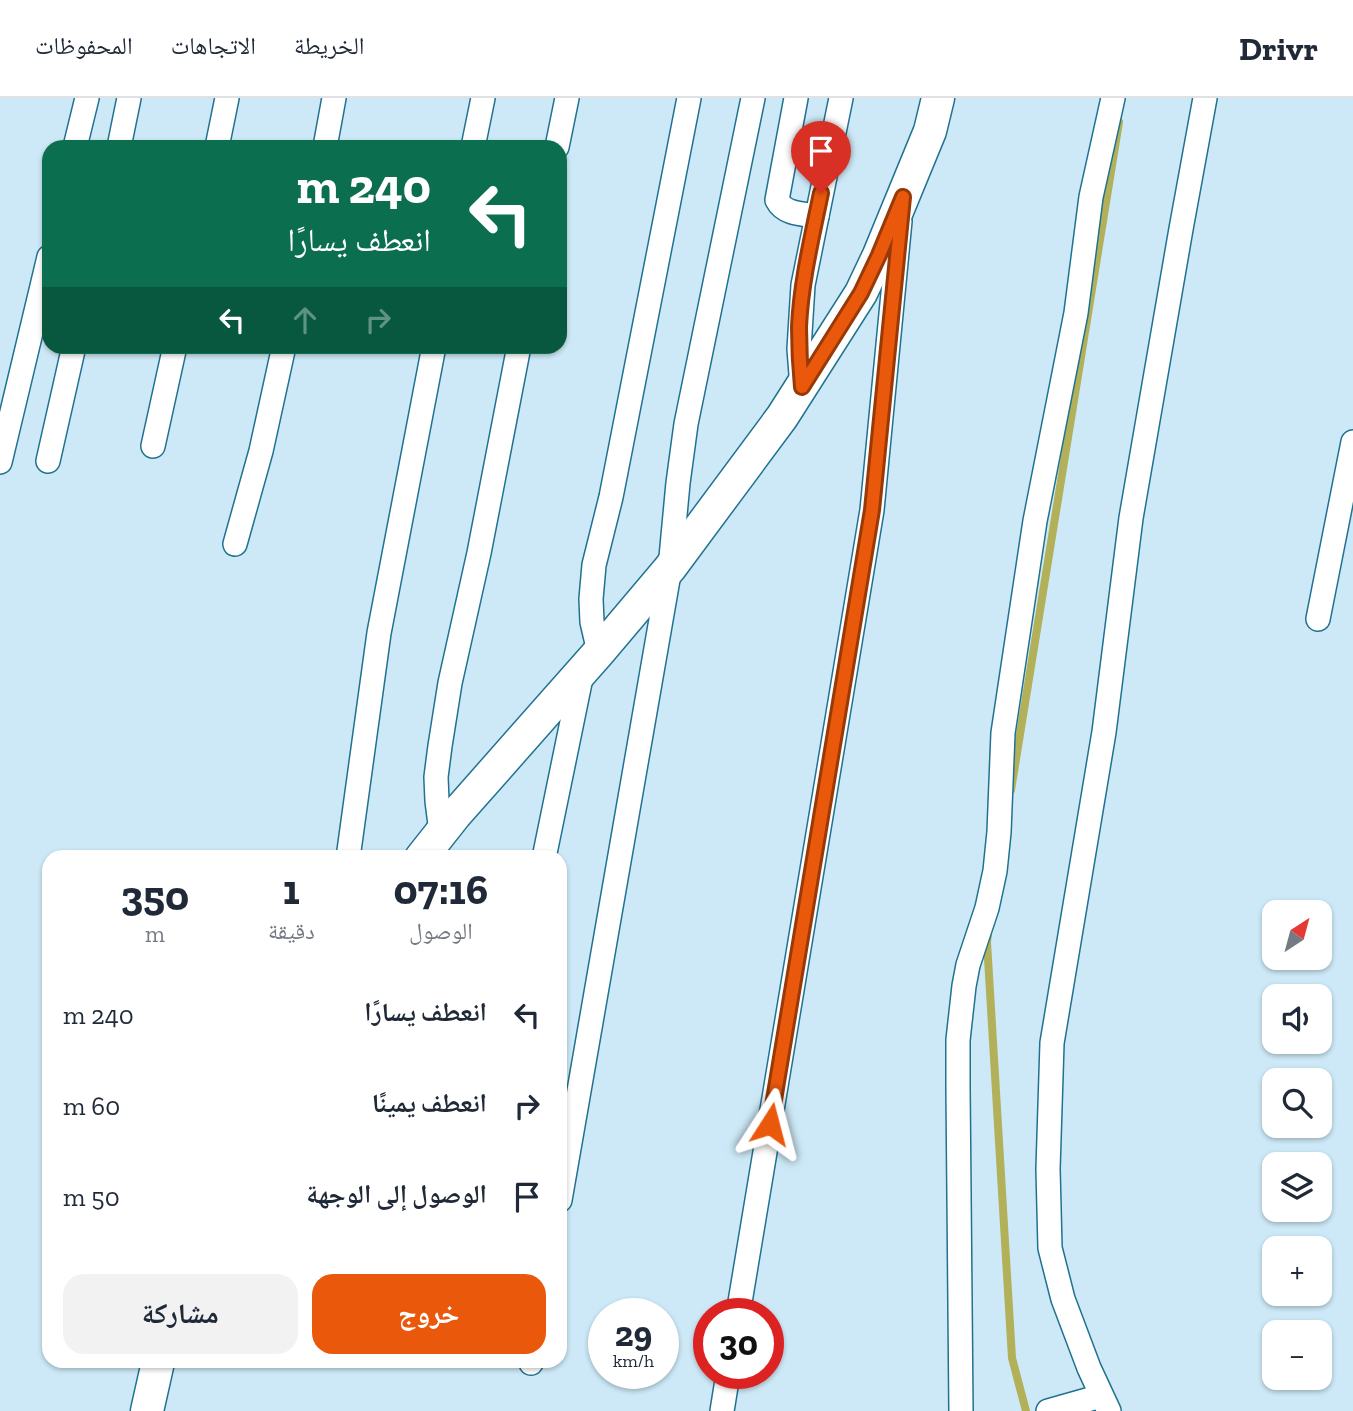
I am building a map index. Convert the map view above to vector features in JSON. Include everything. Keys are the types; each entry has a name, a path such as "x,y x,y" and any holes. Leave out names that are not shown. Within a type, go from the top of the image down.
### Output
{"main road":[{"path":"427,850 670,568 782,417 861,293 903,197 929,131 938,98"},
{"path":"147,1411 157,1368"}],"street":[{"path":"77,140 87,98"},
{"path":"120,140 129,98"},
{"path":"218,140 227,98"},
{"path":"326,140 334,98"},
{"path":"474,140 483,98"},
{"path":"558,140 567,98"},
{"path":"546,850 591,661 594,565 611,497 689,98"},
{"path":"567,1160 670,568 686,424 753,98"},
{"path":"796,98 777,200 787,211 817,216"},
{"path":"802,387 799,325 803,285 841,98"},
{"path":"961,1411 958,1040 961,1013 968,965 987,908 995,871 1003,733 1035,521 1076,313 1091,197 1113,98"},
{"path":"1056,1409 1105,1404 1062,1299 1050,1248 1048,1170 1052,1043 1104,732 1132,518 1205,98"},
{"path":"741,1298 872,510 903,197"},
{"path":"0,461 42,286"},
{"path":"48,461 72,354"},
{"path":"153,446 173,354"},
{"path":"234,544 261,451 282,354"},
{"path":"349,850 379,633 433,354"},
{"path":"441,832 436,777 450,683 480,553 517,354"},
{"path":"1318,619 1353,442"},
{"path":"722,1411 726,1389"}],"waterway":[{"path":"1011,790 1119,122"},
{"path":"988,934 1012,1358 1026,1411"}],"route":[{"path":"770,1124 872,510 903,197 861,293 802,387 799,325 803,285 821,193"}]}
